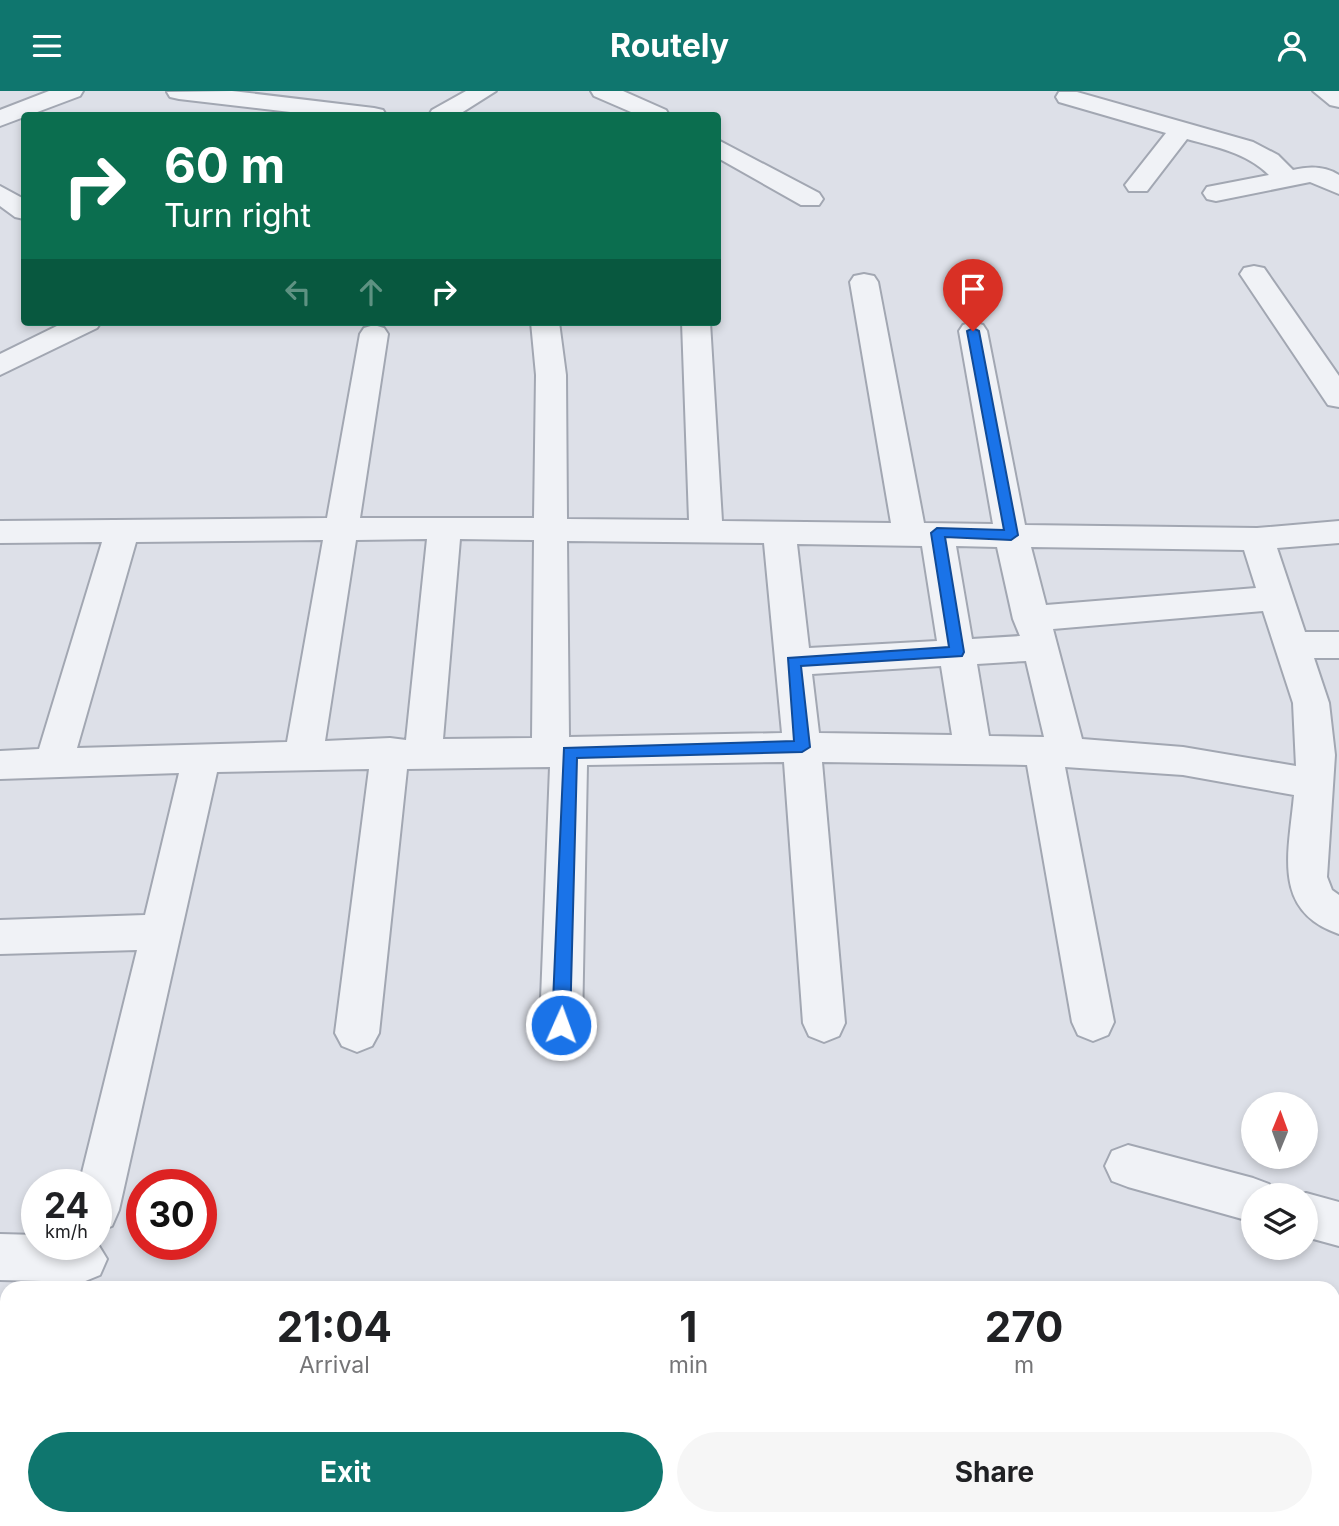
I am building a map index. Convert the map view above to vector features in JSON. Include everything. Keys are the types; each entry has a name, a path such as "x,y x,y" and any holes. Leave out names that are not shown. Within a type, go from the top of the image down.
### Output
{"street":[{"path":"0,119 71,91"},
{"path":"446,112 484,91"},
{"path":"603,91 650,112"},
{"path":"1325,91 1339,100"},
{"path":"178,92 348,112"},
{"path":"1065,100 1182,129 1257,152 1287,178"},
{"path":"1138,185 1182,129"},
{"path":"721,150 810,199"},
{"path":"1216,193 1310,174 1325,177 1339,186"},
{"path":"4,184 21,207"},
{"path":"1254,274 1339,398"},
{"path":"864,282 923,532 957,652 972,750"},
{"path":"0,366 79,326"},
{"path":"545,326 551,375 552,530 560,752 561,1025"},
{"path":"696,326 706,532"},
{"path":"973,331 1011,535 1034,633 1055,752 1093,1022"},
{"path":"304,753 373,334"},
{"path":"357,1033 445,528"},
{"path":"0,532 445,528 779,533 923,532 1257,539 1339,532"},
{"path":"54,763 122,532"},
{"path":"779,533 802,747 824,1023"},
{"path":"1257,539 1311,703 1323,761 1307,877 1315,901 1339,917"},
{"path":"793,661 957,652 1034,633 1276,598"},
{"path":"1291,645 1339,645"},
{"path":"0,765 304,753 802,747 1055,752 1182,761 1323,761"},
{"path":"107,1169 129,1082 160,932 202,758"},
{"path":"0,937 160,932"},
{"path":"1128,1166 1241,1197"},
{"path":"1318,1218 1339,1224"},
{"path":"0,1257 82,1264"}],"route":[{"path":"561,1025 569,752 802,747 793,661 957,652 937,533 1011,535 973,331"}]}
